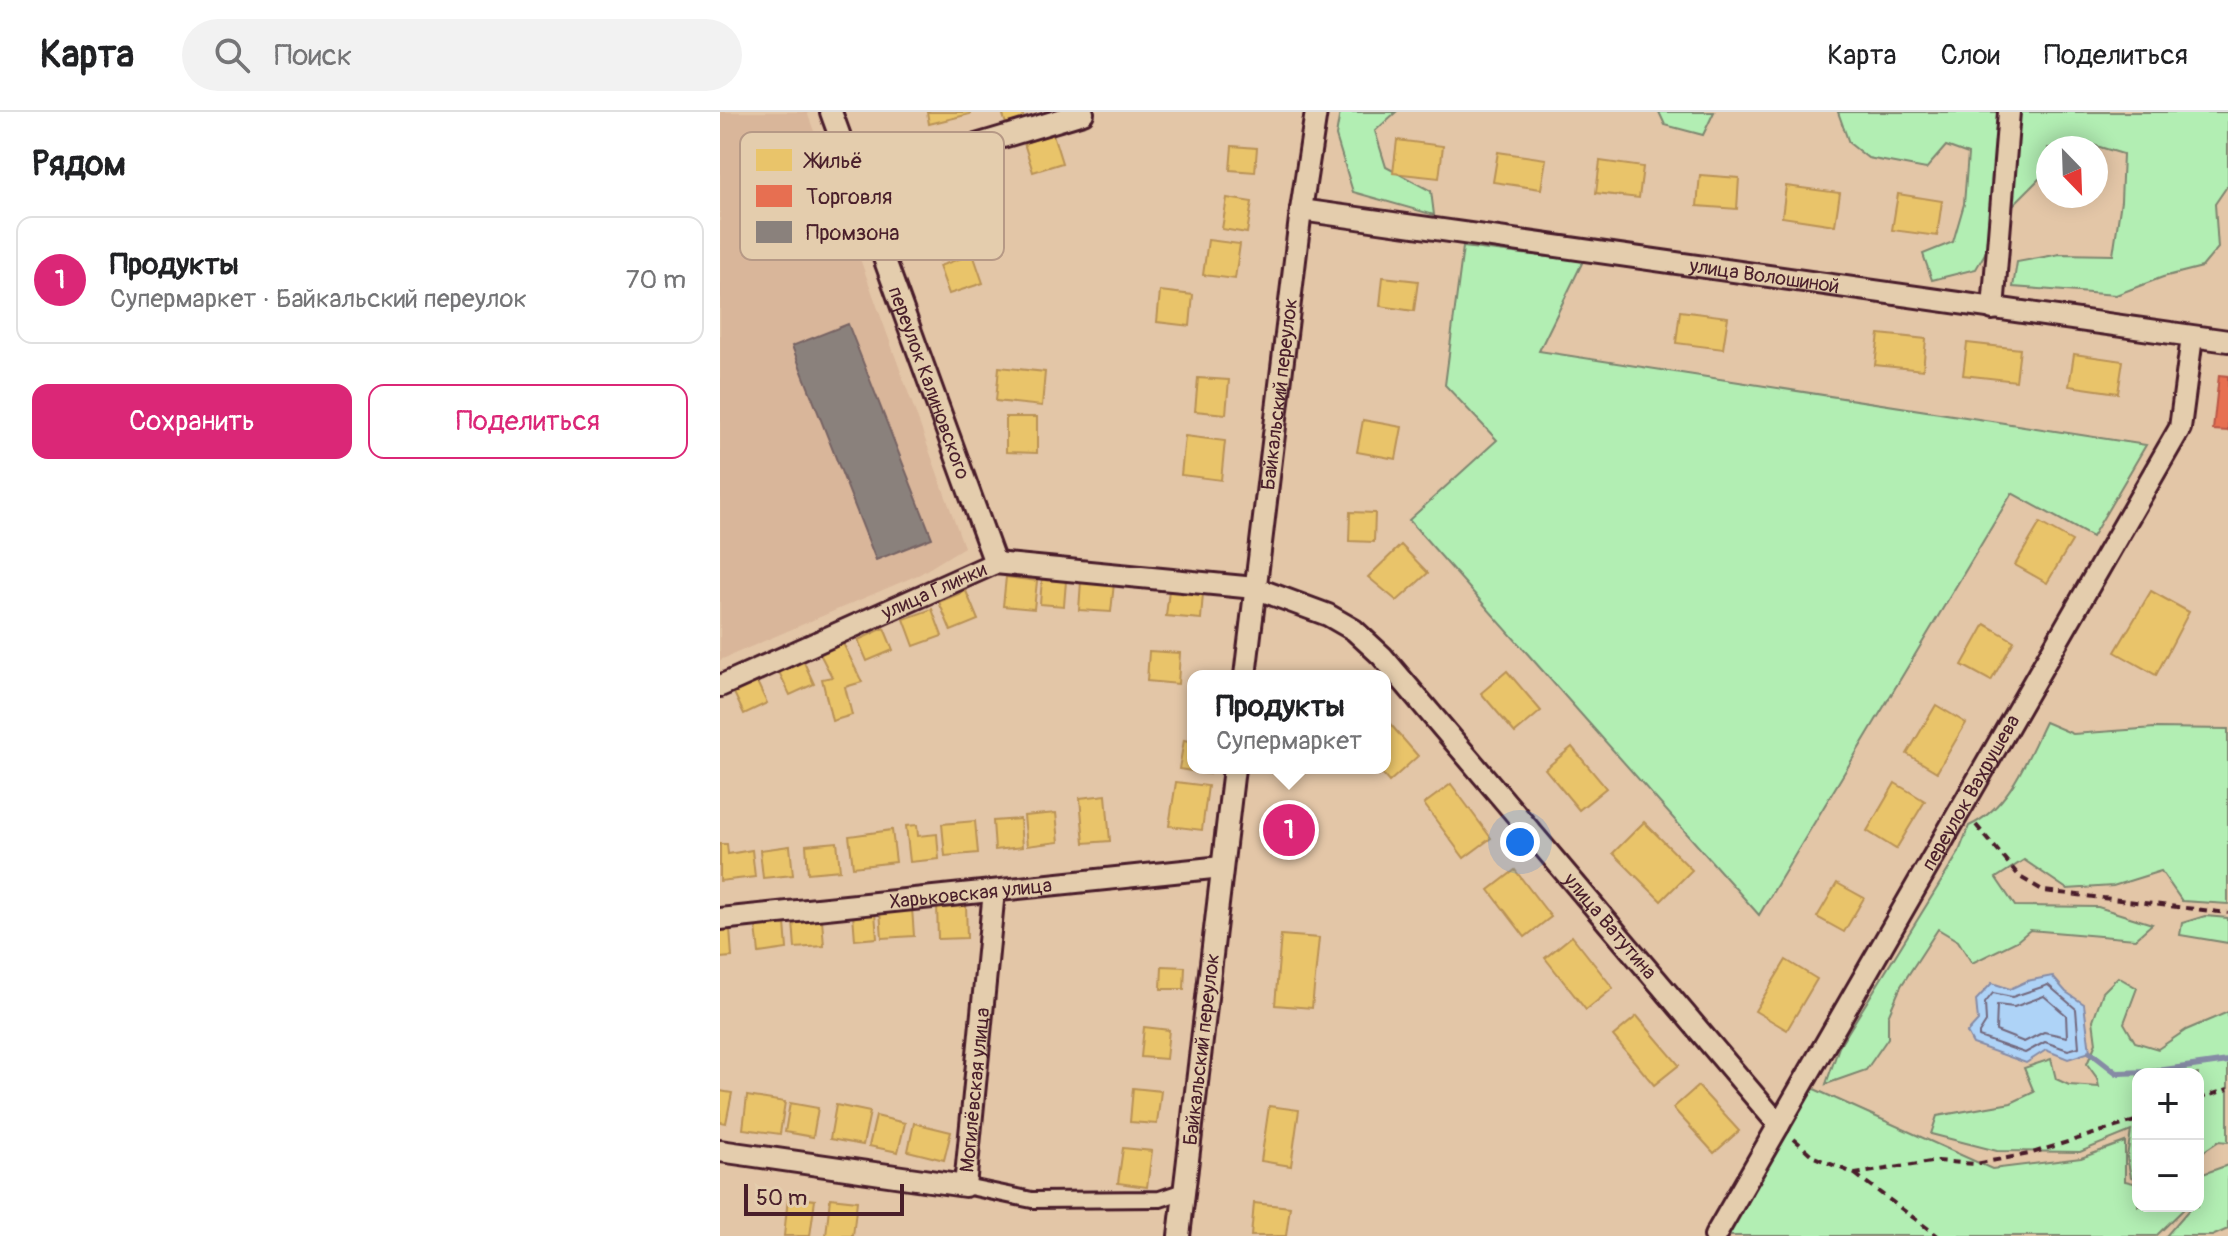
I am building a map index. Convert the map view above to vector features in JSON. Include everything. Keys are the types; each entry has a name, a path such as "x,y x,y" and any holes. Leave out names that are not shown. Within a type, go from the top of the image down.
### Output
{"street":[{"name":"переулок Калиновского","path":"831,112 838,132"},
{"name":"Байкальский переулок","path":"1246,670 1301,210 1316,112"},
{"path":"1993,309 2009,112"},
{"path":"1004,137 1083,113"},
{"name":"улица Волошиной","path":"1301,210 2228,341"},
{"name":"переулок Калиновского","path":"885,260 995,563"},
{"name":"переулок Вахрушева","path":"1715,1236 2180,428 2192,337"},
{"name":"улица Глинки","path":"720,686 995,563 1255,588"},
{"name":"улица Ватутина","path":"1255,588 1328,615 1354,630 1382,656 1779,1125"},
{"name":"Байкальский переулок","path":"1179,1236 1233,774"},
{"name":"Харьковская улица","path":"720,919 1222,867"},
{"name":"Могилёвская улица","path":"720,1151 965,1186 994,891"},
{"path":"965,1186 1032,1200 1160,1199 1184,1191"}],"path":[{"path":"1962,807 2020,877 2044,891 2228,913"},
{"path":"2204,1097 2228,1089"},
{"path":"1855,1174 1937,1161 1975,1164 2016,1157 2132,1122"},
{"path":"1779,1125 1814,1157 1855,1174 1938,1236"}],"shaded area":[{"path":"720,112 807,112 814,132 740,132 740,260 860,260 964,547 920,574 720,660"}],"green space":[{"path":"1340,112 1396,112 1375,131 1386,167 1431,191 1434,215 1353,192 1336,136"},
{"path":"1659,112 1714,112 1703,135 1665,125"},
{"path":"1838,112 2228,112 2228,185 2215,204 2218,248 2202,267 2163,277 2116,295 2013,287 2017,262 2060,254 2113,255 2121,201 2123,154 2108,149 2108,136 2036,136 2036,182 2013,205 1976,269 1932,280 1923,254 1953,242 1964,204 1968,154 1946,146 1926,169 1868,158 1849,143"},
{"path":"1463,247 1583,261 1539,351 2146,445 2092,537 2012,493 1759,915 1409,520 1497,440 1445,385"},
{"path":"2045,722 2073,734 2155,728 2228,729 2228,904 2182,901 2161,871 2113,886 2067,889 2024,860 1996,878 2015,906 2098,907 2152,924 2135,939 2030,930 2017,941 1972,963 1958,941 1938,929 1901,986 1888,1016 1888,1038 1866,1070 1826,1084 1839,1047 1958,854 1969,826 1983,818 2006,795"},
{"path":"2205,916 2228,918 2228,943 2180,935 2182,923"},
{"path":"2118,977 2137,988 2124,1023 2135,1042 2158,1049 2186,1030 2228,1012 2228,1142 2219,1141 2204,1151 2204,1068 2132,1068 2132,1177 2127,1157 2131,1131 2080,1152 1997,1151 1931,1134 1937,1116 2011,1103 2034,1092 2024,1068 2051,1059 2056,1079 2069,1085 2099,1087 2087,1064 2096,1043 2093,1020 2103,992"},
{"path":"1812,1088 1992,1169 2081,1158 2125,1142 2125,1181 2132,1183 2132,1212 2181,1212 2156,1236 1726,1236"},
{"path":"2228,1165 2228,1229 2212,1236 2166,1236 2187,1212 2204,1212 2204,1174"}],"water":[{"path":"2052,976 2066,992 2084,1004 2090,1052 2068,1059 2046,1050 2026,1063 1973,1044 1967,1033 1978,1021 1976,1000 1992,983 2010,989 2027,981"}],"building: Жильё":[{"path":"927,112 970,112 970,114 929,124"},
{"path":"1002,112 1022,112 1024,119 1006,124"},
{"path":"1053,134 1062,163 1033,172 1024,143"},
{"path":"1397,140 1443,146 1439,178 1393,173"},
{"path":"1232,146 1257,148 1255,172 1230,170"},
{"path":"1498,152 1546,159 1541,189 1493,182"},
{"path":"1600,161 1643,167 1639,198 1596,193"},
{"path":"1700,175 1739,178 1737,209 1697,206"},
{"path":"1786,186 1840,193 1835,225 1782,217"},
{"path":"1898,194 1942,201 1937,236 1892,230"},
{"path":"1227,198 1252,202 1247,233 1222,229"},
{"path":"1208,240 1240,244 1235,279 1203,275"},
{"path":"956,260 975,260 983,283 949,294 939,266"},
{"path":"1383,277 1418,281 1414,311 1380,306"},
{"path":"1160,291 1193,295 1190,326 1157,322"},
{"path":"1680,311 1728,317 1723,349 1676,343"},
{"path":"1879,334 1926,339 1923,370 1875,365"},
{"path":"1967,343 2020,349 2016,381 1963,375"},
{"path":"2074,354 2123,361 2118,393 2069,386"},
{"path":"999,367 1045,372 1042,406 996,401"},
{"path":"1198,378 1229,380 1226,414 1195,411"},
{"path":"1006,417 1037,417 1037,453 1006,452"},
{"path":"1363,420 1402,427 1396,459 1357,452"},
{"path":"1185,436 1225,441 1221,480 1181,475"},
{"path":"1350,512 1375,513 1374,542 1349,541"},
{"path":"2040,523 2072,541 2047,583 2015,565"},
{"path":"1401,545 1428,573 1397,601 1368,577"},
{"path":"1006,577 1037,581 1034,609 1003,606"},
{"path":"1042,579 1066,581 1064,606 1040,604"},
{"path":"1081,581 1114,583 1111,612 1079,610"},
{"path":"1169,590 1203,593 1201,619 1166,616"},
{"path":"966,591 978,620 951,631 939,602"},
{"path":"2151,591 2189,612 2156,675 2115,652"},
{"path":"932,609 942,636 914,646 904,619"},
{"path":"1985,624 2014,641 1991,681 1962,665"},
{"path":"884,628 893,650 867,661 858,640"},
{"path":"842,641 862,682 845,687 852,715 832,721 822,679 832,677 818,650"},
{"path":"1149,651 1180,653 1178,684 1147,681"},
{"path":"803,660 814,684 790,695 779,672"},
{"path":"1507,671 1541,711 1515,733 1481,693"},
{"path":"757,682 767,703 744,714 734,693"},
{"path":"1936,705 1966,723 1937,772 1907,754"},
{"path":"1391,725 1418,756 1389,782 1382,774 1391,774"},
{"path":"1184,740 1187,741 1187,770 1179,769"},
{"path":"1572,747 1606,788 1579,810 1545,769"},
{"path":"1176,782 1208,786 1202,830 1169,826"},
{"path":"1895,783 1925,801 1896,849 1867,831"},
{"path":"1451,784 1491,838 1464,858 1424,804"},
{"path":"1106,795 1110,841 1084,843 1080,798"},
{"path":"1056,813 1059,842 1027,846 1024,816"},
{"path":"1020,819 1022,847 995,850 993,821"},
{"path":"975,821 978,853 945,856 942,824"},
{"path":"1644,822 1692,870 1661,901 1613,853"},
{"path":"917,825 918,836 937,834 939,859 910,862 906,826"},
{"path":"892,830 896,862 853,867 849,836"},
{"path":"837,842 840,870 808,873 806,845"},
{"path":"720,844 727,844 728,854 752,850 755,877 720,881"},
{"path":"790,846 793,875 763,878 760,850"},
{"path":"1515,870 1551,917 1525,937 1489,890"},
{"path":"1837,883 1864,898 1844,932 1817,917"},
{"path":"966,904 967,938 938,939 937,905"},
{"path":"912,908 914,936 882,938 880,910"},
{"path":"875,913 877,938 855,940 853,914"},
{"path":"822,919 824,946 795,948 793,921"},
{"path":"785,923 787,949 759,953 756,926"},
{"path":"730,928 732,957 720,958 720,929"},
{"path":"1281,935 1319,938 1312,1008 1275,1005"},
{"path":"1572,936 1613,988 1586,1010 1545,958"},
{"path":"1786,960 1817,979 1787,1030 1755,1011"},
{"path":"1162,966 1185,967 1184,989 1161,989"},
{"path":"1637,1016 1679,1065 1654,1085 1613,1036"},
{"path":"1144,1027 1169,1030 1166,1059 1141,1057"},
{"path":"1698,1086 1739,1131 1714,1153 1673,1108"},
{"path":"1133,1088 1161,1091 1157,1124 1130,1122"},
{"path":"720,1091 732,1093 726,1123 720,1122"},
{"path":"747,1096 785,1102 780,1134 743,1129"},
{"path":"790,1103 818,1108 813,1137 785,1132"},
{"path":"836,1105 870,1112 863,1145 830,1139"},
{"path":"1269,1106 1299,1110 1291,1166 1261,1161"},
{"path":"876,1116 905,1123 898,1152 869,1146"},
{"path":"914,1123 951,1132 944,1160 908,1151"},
{"path":"1123,1148 1152,1151 1147,1187 1118,1183"},
{"path":"788,1197 815,1200 810,1236 784,1236"},
{"path":"830,1198 857,1201 853,1236 826,1236"},
{"path":"1254,1203 1290,1207 1286,1236 1251,1236"}],"building: Торговля":[{"path":"2219,375 2228,376 2228,431 2213,430"},
{"path":"1283,817 1301,823 1294,844 1277,836"}],"building: Промзона":[{"path":"848,324 932,538 876,560 792,346"}],"waterway":[{"path":"2090,1052 2117,1073 2150,1072 2228,1061"}],"place":[{"name":"Продукты","path":"1289,830"}]}
